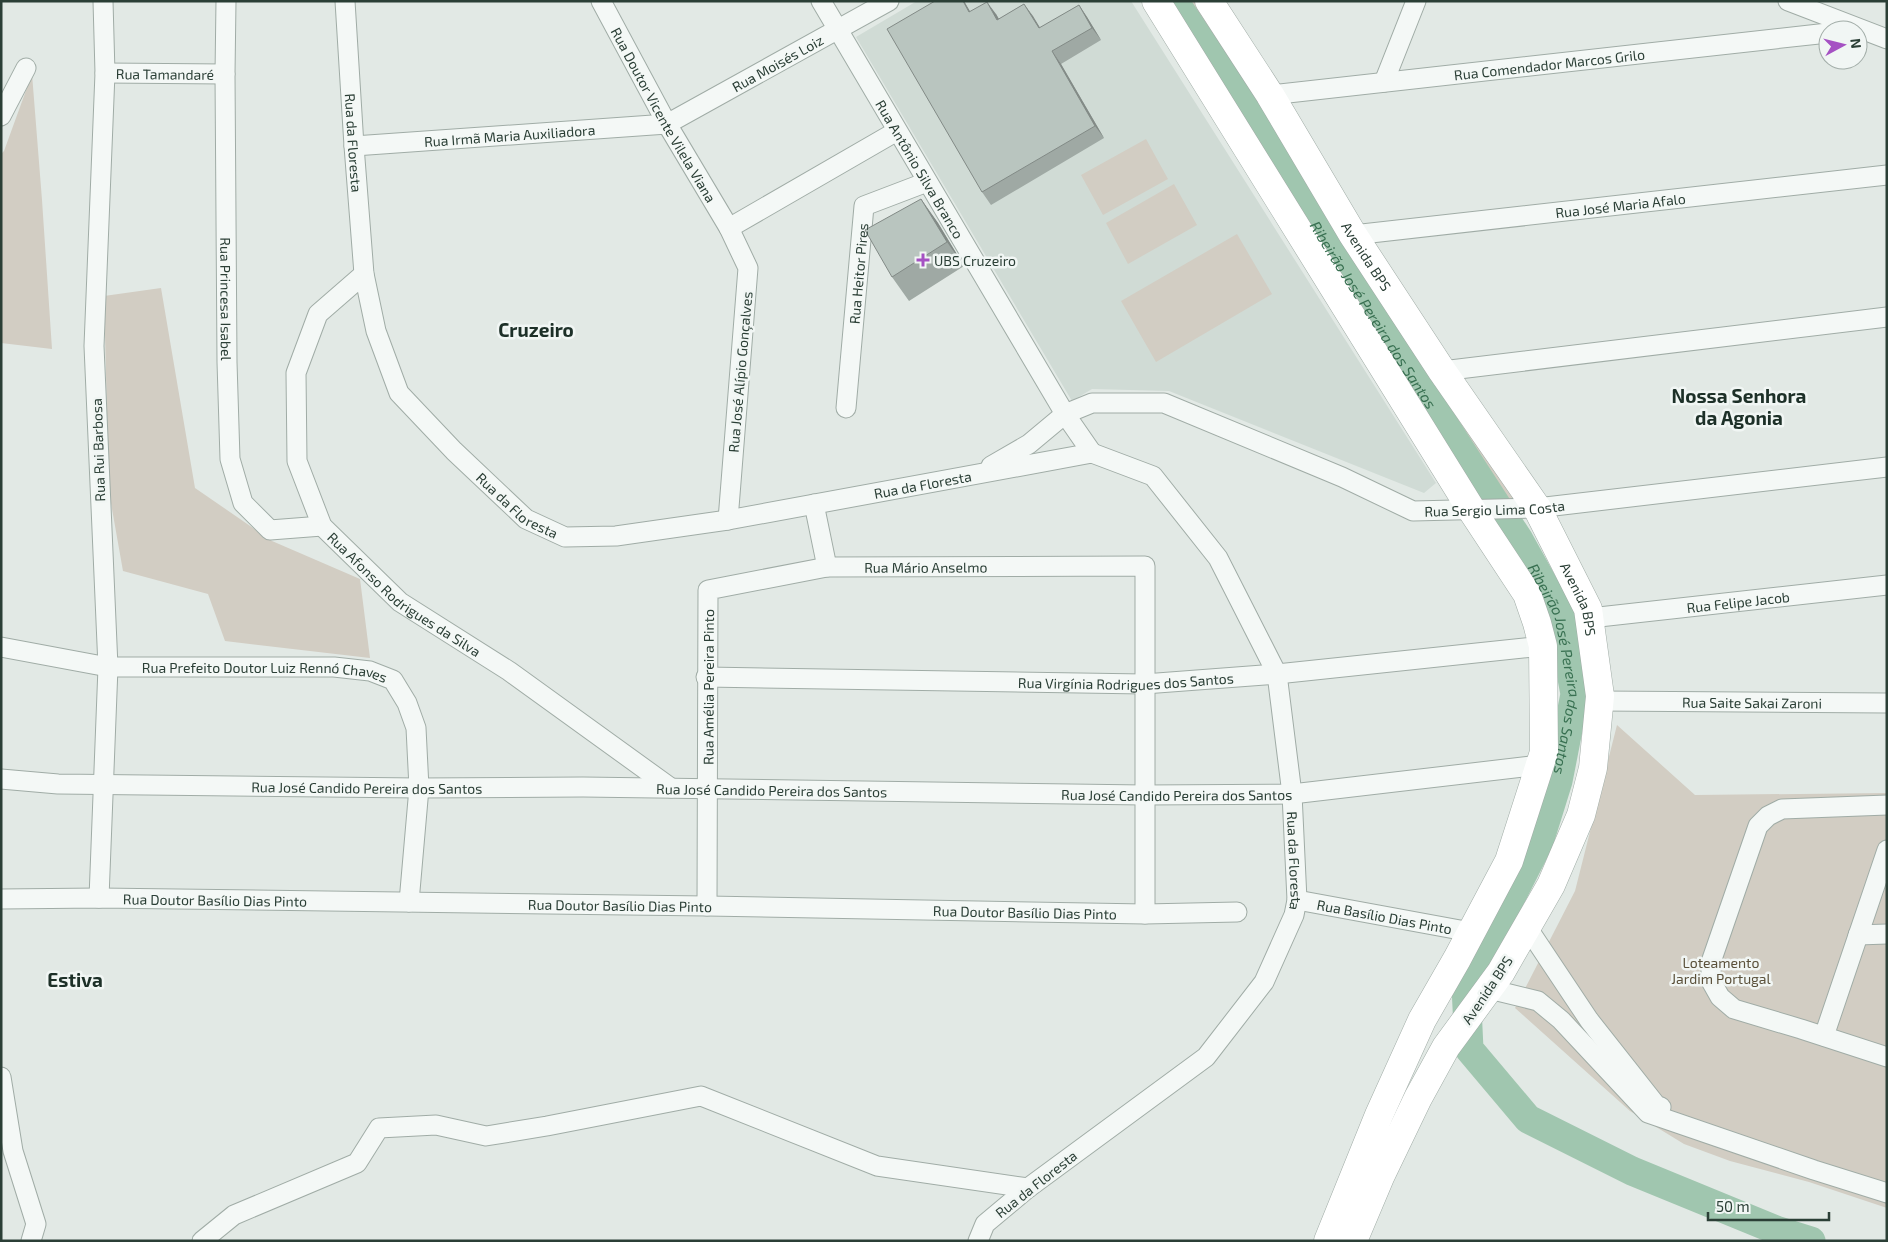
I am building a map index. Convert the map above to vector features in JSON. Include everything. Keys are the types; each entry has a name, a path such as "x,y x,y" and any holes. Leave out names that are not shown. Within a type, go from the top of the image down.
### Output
{"main road":[{"path":"1156,1 1527,594 1543,646 1544,752 1509,861 1422,1020 1379,1115 1328,1241"},
{"name":"Avenida BPS","path":"1209,1 1270,95 1353,235 1533,508 1588,609 1609,701 1581,816 1551,885 1501,972 1446,1047 1418,1098 1380,1177 1353,1241"}],"street":[{"name":"Rua Rui Barbosa","path":"99,898 108,667 94,346 105,73 103,1"},
{"name":"Rua Princesa Isabel","path":"226,1 226,352 230,459 243,503 270,530 322,526"},
{"name":"Rua da Floresta","path":"346,1 354,146 364,274 376,331 399,393 454,451 526,519 565,537 616,536 728,520 1092,453 1153,476 1218,558 1277,674 1292,794 1296,900 1294,915 1264,982 1206,1057 1028,1188 985,1224 978,1241"},
{"name":"Rua Doutor Vicente Vilela Viana","path":"601,1 667,124 729,228"},
{"name":"Rua Antônio Silva Branco","path":"821,1 1065,414"},
{"name":"Rua Moisés Loiz","path":"667,124 838,31 889,1"},
{"path":"1384,82 1416,1"},
{"path":"1788,1 1835,20"},
{"path":"1868,33 1887,39"},
{"name":"Rua Comendador Marcos Grilo","path":"1270,95 1818,34"},
{"path":"1,116 26,68"},
{"name":"Rua Tamandaré","path":"105,73 225,74"},
{"name":"Rua Irmã Maria Auxiliadora","path":"354,146 667,124"},
{"path":"729,228 897,131"},
{"name":"Rua José Maria Afalo","path":"1353,235 1887,175"},
{"name":"Rua Heitor Pires","path":"846,408 864,206 927,182"},
{"name":"Rua José Alípio Gonçalves","path":"728,520 748,268 729,228"},
{"name":"Rua Afonso Rodrigues da Silva","path":"364,274 318,314 296,372 297,461 322,526 400,602 509,671 671,788"},
{"path":"1442,371 1887,317"},
{"name":"Rua Sergio Lima Costa","path":"979,473 1029,444 1065,414 1092,403 1164,403 1342,477 1413,510 1533,508 1887,467"},
{"path":"1065,414 1092,453"},
{"path":"814,504 827,567"},
{"name":"Rua Mário Anselmo","path":"708,590 827,567 1145,566 1144,684"},
{"name":"Rua Felipe Jacob","path":"1590,618 1887,585"},
{"name":"Rua Amélia Pereira Pinto","path":"707,906 706,677 708,590"},
{"name":"Rua Virgínia Rodrigues dos Santos","path":"706,677 1144,684 1277,674 1543,646"},
{"name":"Rua Prefeito Doutor Luiz Rennó Chaves","path":"1,647 108,667 334,667 370,671 392,680 407,703 416,728 418,788 409,902"},
{"path":"1144,684 1145,914"},
{"name":"Rua Saite Sakai Zaroni","path":"1609,701 1887,704"},
{"name":"Rua José Candido Pereira dos Santos","path":"1,779 58,784 418,788 583,786 1144,795 1292,794 1540,765"},
{"path":"1887,805 1782,809 1768,816 1758,826 1711,962 1711,982 1720,997 1734,1009 1887,1056"},
{"path":"1824,1036 1887,850"},
{"name":"Rua Doutor Basílio Dias Pinto","path":"1,899 99,898 409,902 1145,914 1237,912"},
{"name":"Rua Basílio Dias Pinto","path":"1296,900 1471,932"},
{"path":"1527,927 1589,1020 1656,1105 1693,1129"},
{"path":"1858,935 1887,934"},
{"path":"1484,996 1538,1001 1553,993 1557,987 1560,974"},
{"path":"1538,1001 1561,1020 1648,1114 1887,1193"},
{"path":"1,1077 14,1151 36,1224 31,1241"},
{"path":"202,1241 234,1215 356,1163 379,1128 436,1125 486,1136 701,1096 877,1166 1028,1188"}],"shaded area":[{"path":"917,1 1131,1 1436,483 1424,493 1169,391 1092,389 1072,401 856,37"}],"green space":[{"path":"1165,1 1205,1 1522,499 1473,498"},
{"path":"32,74 52,349 1,343 1,154 4,151"},
{"path":"1146,139 1168,179 1103,215 1081,175"},
{"path":"1174,184 1197,225 1128,264 1106,223"},
{"path":"1237,234 1272,294 1156,362 1121,301"},
{"path":"161,288 195,488 272,541 360,579 370,658 225,641 208,594 123,571 109,492 104,296"},
{"name":"Loteamento Jardim Portugal","path":"1617,725 1695,795 1887,793 1887,1208 1809,1182 1730,1161 1684,1144 1630,1111 1515,1008 1575,891"}],"building":[{"path":"935,1 963,1 969,12 987,2 997,20 1024,4 1039,28 1079,5 1092,28 1052,51 1095,126 982,192 887,29"},
{"path":"921,199 947,242 892,277 865,230"}],"waterway":[{"name":"Ribeirão José Pereira dos Santos","path":"1174,1 1253,119 1331,250 1519,540 1560,614 1575,694 1558,781 1539,842 1466,986 1469,1049 1528,1119 1632,1171 1776,1230 1811,1241"}],"place":[{"name":"UBS Cruzeiro","path":"923,260"}],"district":[{"name":"Cruzeiro","path":"536,329"},
{"name":"Nossa Senhora da Agonia","path":"1739,406"},
{"name":"Estiva","path":"75,979"}]}
